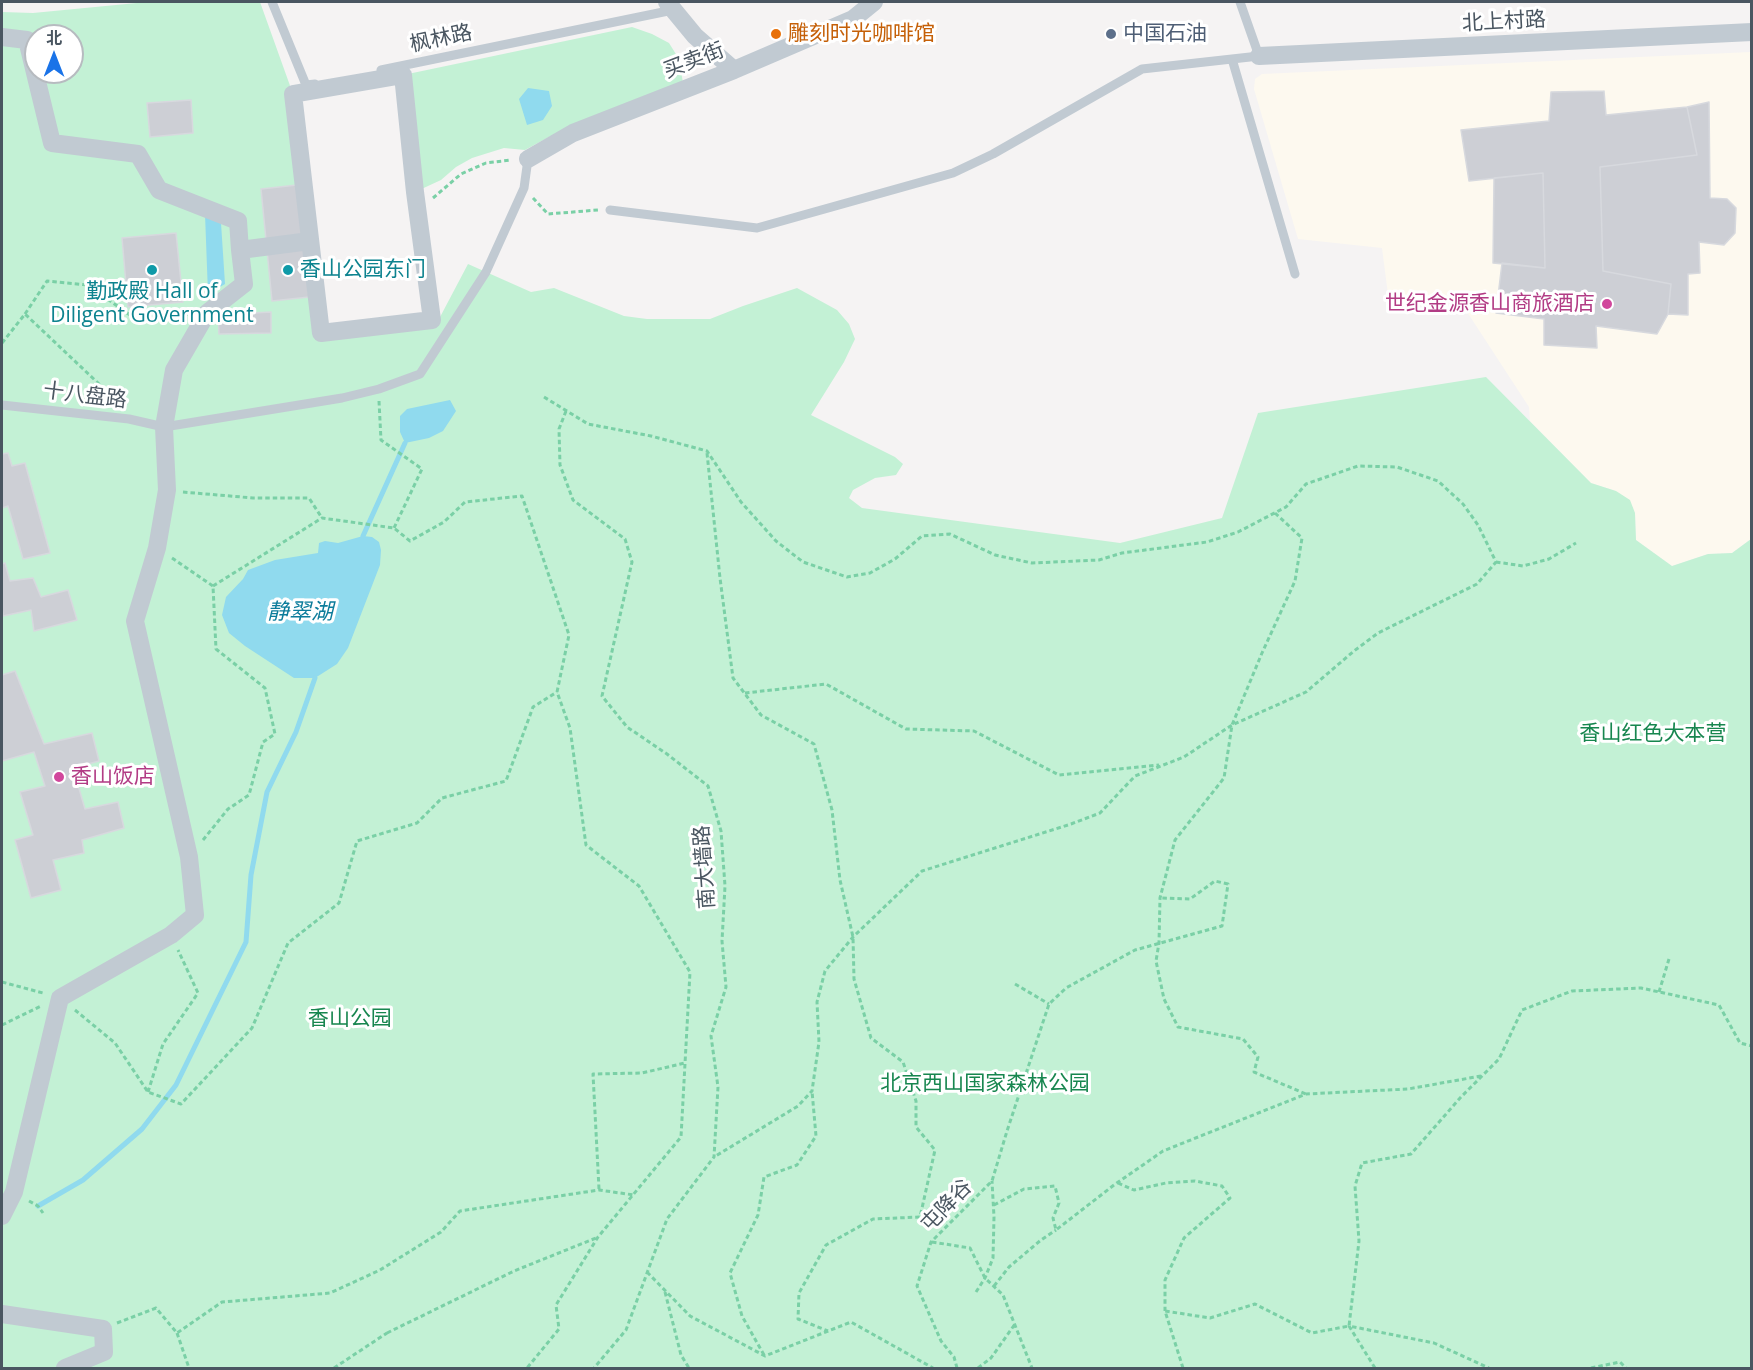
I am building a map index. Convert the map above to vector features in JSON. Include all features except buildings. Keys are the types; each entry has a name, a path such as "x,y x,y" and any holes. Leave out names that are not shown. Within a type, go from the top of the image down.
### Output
{"street":[{"name":"买卖街","path":"528,159 573,133 734,70 853,20 874,2"},
{"path":"670,6 695,36 734,70"},
{"name":"北上村路","path":"1259,56 1752,32"},
{"path":"2,37 27,40 52,143 138,154 159,190 238,221 244,284 207,313 174,370 164,427 167,490 157,548 135,621 189,857 195,915 171,935 60,998 14,1192 2,1215"},
{"path":"403,75 417,208 432,320 321,333 293,94 403,75"},
{"path":"240,250 310,241"},
{"path":"2,1314 103,1329 104,1352 65,1368"}],"lane":[{"name":"枫林路","path":"272,2 306,85 670,6"},
{"path":"610,210 757,228 953,173 993,154 1142,69 1259,56 1240,2"},
{"path":"1232,59 1295,274"},
{"path":"164,427 342,398 379,389 420,374 486,272 524,188 528,159"},
{"name":"十八盘路","path":"2,405 129,419 164,427"}],"path":[{"path":"417,208 437,196 462,174 486,163 528,159"},
{"path":"524,188 548,213 610,210"},
{"path":"2,343 26,314 47,281 88,285 134,318 207,313"},
{"path":"26,314 98,383 129,419"},
{"path":"379,389 381,440 422,469 394,528"},
{"path":"544,397 588,424 651,436 707,451 741,502 776,541 803,562 847,577 870,573 895,560 922,536 950,534 995,555 1032,563 1099,560 1122,553 1207,542 1238,532 1286,507 1306,484 1358,466 1397,466 1438,481 1463,504 1478,525 1496,562"},
{"name":"南大墙路","path":"566,410 559,429 560,465 573,500 625,539 632,562 602,696 627,727 708,786 721,831 725,886 723,941 726,987 711,1036 718,1087 714,1157"},
{"path":"707,451 733,678 761,715 814,744 832,810 840,880 853,937 854,979 871,1038 903,1062 916,1101 916,1127 934,1150 920,1216 873,1219 826,1245 799,1293 798,1319 828,1332"},
{"path":"167,490 253,498 309,498 322,518"},
{"path":"213,586 322,518 394,528 410,540 444,522 465,502 522,495 569,634 557,692 570,728 586,845 639,886 690,972 681,1137 597,1238 556,1305 559,1329 527,1368"},
{"path":"1274,513 1302,538 1295,581 1232,725 1224,778 1175,840 1160,898 1159,943 1156,961 1164,999 1178,1027 1243,1040 1257,1057 1254,1072 1306,1095"},
{"path":"1496,562 1523,566 1548,559 1576,543"},
{"path":"157,548 213,586"},
{"path":"765,1356 742,1316 730,1273 758,1215 764,1177 797,1165 816,1136 812,1091 819,1042 817,1002 825,971 853,937 922,871 1100,813 1135,776 1184,757 1232,725 1306,692 1378,633 1477,584 1496,562"},
{"path":"189,857 228,809 249,795 263,742 275,734 265,688 216,649 213,586"},
{"path":"745,693 826,684 906,729 974,731 1059,775 1164,765"},
{"path":"2,982 60,998 115,1043 148,1092 181,1104 252,1028 288,943 339,903 357,842 417,822 442,798 506,781 533,707 557,692"},
{"path":"1016,984 1048,1004 1066,988 1135,950 1222,926 1228,884 1215,881 1190,899 1160,898"},
{"path":"148,1092 163,1044 198,993 171,935"},
{"path":"1659,992 1669,959"},
{"path":"1375,1368 1349,1326 1359,1241 1355,1186 1362,1163 1411,1154 1461,1097 1499,1059 1522,1010 1572,991 1641,988 1719,1005 1740,1043 1752,1046"},
{"path":"2,1024 60,998"},
{"name":"屯降谷","path":"957,1368 954,1357 940,1341 917,1287 931,1242 992,1181 1048,1004"},
{"path":"599,1190 593,1074 642,1073 685,1063"},
{"path":"994,1286 1009,1267 1041,1240 1163,1151 1306,1095 1408,1089 1483,1075"},
{"path":"594,1368 626,1330 667,1219 714,1157 798,1106 812,1091"},
{"path":"976,1292 986,1278 993,1258 992,1181"},
{"path":"1118,1183 1134,1190 1166,1183 1195,1181 1222,1186 1230,1198 1184,1238 1165,1280 1165,1311 1183,1368"},
{"path":"994,1205 1024,1189 1055,1186 1059,1203 1053,1218 1056,1230"},
{"path":"177,1333 222,1302 330,1293 380,1270 441,1232 460,1210 599,1190 634,1195"},
{"path":"334,1368 387,1333 514,1271 597,1238"},
{"path":"931,1242 970,1248 986,1278 1003,1295 1032,1368"},
{"path":"647,1272 690,1316 765,1356 851,1322 933,1368"},
{"path":"665,1290 681,1355 689,1368"},
{"path":"1165,1311 1210,1318 1255,1304 1312,1333 1349,1326 1434,1343 1489,1368"},
{"path":"103,1329 156,1308 177,1333 189,1368"},
{"path":"978,1368 991,1358 1016,1324"},
{"path":"1591,1368 1620,1362 1626,1368"}],"shaded area":[{"name":"世纪金源香山商旅酒店","path":"1751,52 1751,539 1732,553 1708,554 1672,566 1636,540 1635,513 1616,491 1591,483 1530,421 1529,407 1458,298 1390,310 1382,248 1298,239 1254,89 1255,79 1262,74"}],"green space":[{"path":"147,2 260,2 293,94 321,333 439,319 468,264 531,292 554,288 624,316 647,319 710,319 797,288 837,310 849,324 855,339 844,362 811,415 895,457 903,464 896,475 875,478 853,490 849,498 862,508 1120,543 1222,518 1258,413 1486,377 1591,483 1616,491 1630,500 1635,513 1636,540 1672,566 1708,554 1732,553 1751,539 1751,1368 2,1368 2,12 33,13"},
{"path":"632,27 669,43 679,59 683,83 549,137 525,150 504,148 472,158 456,167 441,180 415,192 403,75"}],"water":[{"path":"528,88 549,91 552,106 543,120 527,125 519,99"},
{"path":"205,214 221,223 225,284 208,294"},
{"path":"450,400 456,411 443,431 429,438 405,443 400,432 400,416 407,409"},
{"name":"静翠湖","path":"363,536 372,537 379,542 380,565 348,648 337,664 315,678 294,678 229,633 222,615 226,597 243,579 248,570 275,560 318,553 319,543 325,541 338,543"}],"waterway":[{"path":"363,536 405,443"},
{"path":"38,1206 83,1180 142,1129 176,1085 246,942 251,875 267,792 296,732 315,678"}],"place":[{"name":"雕刻时光咖啡馆","path":"776,34"},
{"name":"中国石油","path":"1111,34"},
{"name":"勤政殿 Hall of Diligent Government","path":"152,270"},
{"name":"香山公园东门","path":"288,270"},
{"name":"世纪金源香山商旅酒店","path":"1607,304"},
{"name":"香山饭店","path":"59,777"}],"park label":[{"name":"香山红色大本营","path":"1653,734"},
{"name":"香山公园","path":"350,1019"},
{"name":"北京西山国家森林公园","path":"985,1084"}]}
